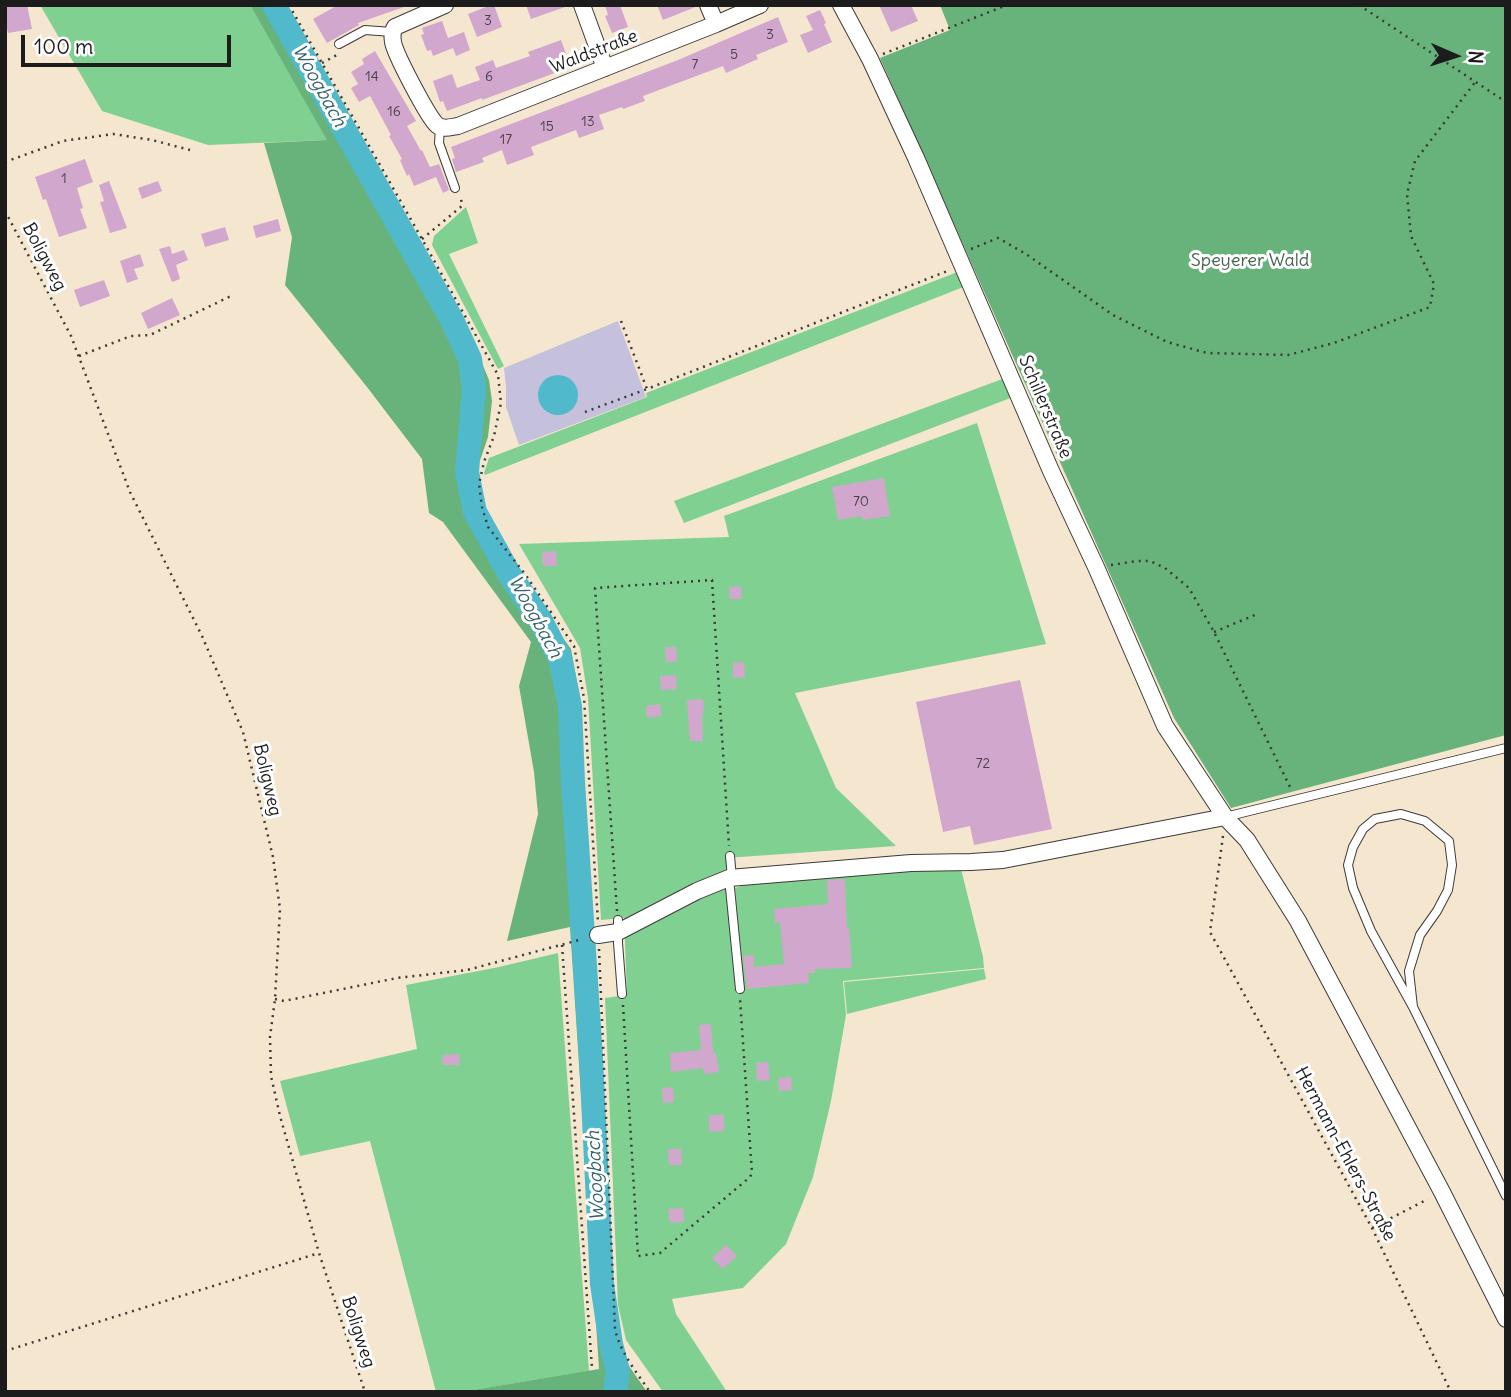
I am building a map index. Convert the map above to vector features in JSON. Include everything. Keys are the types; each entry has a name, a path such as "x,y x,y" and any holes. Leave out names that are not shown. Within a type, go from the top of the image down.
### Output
{"street":[{"path":"440,127 427,110 399,60 392,33 402,22 445,5"},
{"path":"582,5 605,68"},
{"path":"708,5 716,24"},
{"name":"Waldstraße","path":"440,127 458,126 760,5"},
{"name":"Schillerstraße","path":"841,5 911,145 1051,471 1165,726 1225,817 1247,840 1298,921 1506,1319"},
{"path":"598,935 731,878 911,863 1003,860 1225,817"}],"lane":[{"path":"339,44 365,30 392,33"},
{"path":"440,127 439,143 455,188"},
{"path":"1225,817 1506,748"},
{"path":"1413,1007 1409,971 1420,935 1448,890 1452,865 1449,841 1425,821 1401,814 1376,820 1363,829 1353,847 1348,865 1353,888 1371,931 1413,1007 1506,1196"},
{"path":"730,856 740,989"},
{"path":"618,926 622,994"}],"path":[{"path":"289,5 498,375 501,403 479,484 482,507 488,527 525,574 574,646 584,698 598,935 615,1329 618,1340 650,1392"},
{"path":"870,59 1007,5"},
{"path":"1359,5 1506,102"},
{"path":"585,412 647,389 960,259 998,239 1026,254 1113,314 1167,342 1207,353 1288,355 1334,343 1430,307 1434,284 1411,236 1407,194 1415,161 1476,81"},
{"path":"5,162 64,141 113,134 190,150"},
{"path":"422,239 462,206 455,188"},
{"name":"Boligweg","path":"5,211 71,336 130,492 202,636 243,732 273,857 280,909 271,1076 319,1253 365,1392"},
{"path":"79,356 131,336 150,335 233,295"},
{"path":"621,321 647,389"},
{"path":"1096,567 1150,561 1165,568 1189,588 1214,632 1297,800"},
{"path":"618,926 596,588 712,580 730,856"},
{"path":"1214,632 1255,615"},
{"name":"Hermann-Ehlers-Straße","path":"1225,817 1210,932 1373,1228 1451,1392"},
{"path":"275,999 284,1001 397,978 467,970 573,942"},
{"path":"562,945 593,1368"},
{"path":"622,994 638,1256 660,1253 752,1173 740,989"},
{"path":"1373,1228 1441,1192"},
{"path":"5,1351 319,1253"}],"shaded area":[{"path":"618,321 646,397 519,445 506,407 504,368"}],"green space":[{"path":"40,5 250,5 328,140 208,145 102,111"},
{"path":"250,5 283,5 469,332 489,380 492,401 488,437 474,478 477,511 493,541 571,649 581,704 595,943 612,1336 647,1392 461,1392 599,1369 570,927 507,941 538,814 534,772 519,686 531,642 443,522 429,513 422,459 285,285 292,237 264,143 327,140"},
{"name":"Speyerer Wald","path":"940,5 1506,5 1506,735 1231,808 1174,718 880,58 950,30"},
{"path":"466,207 478,243 449,254 504,366 498,369 432,245 434,236"},
{"path":"960,271 966,286 485,475 484,473 489,458 647,397 646,393"},
{"path":"1005,378 1013,397 684,523 674,501"},
{"path":"977,423 1046,644 795,693 836,788 896,846 726,858 737,990 741,989 735,888 748,884 961,869 984,968 843,981 846,1015 831,1101 813,1177 786,1244 743,1288 672,1299 676,1314 727,1392 663,1392 626,1340 618,1305 605,998 627,995 624,918 601,920 588,698 580,648 519,544 729,537 724,516"},
{"path":"558,953 589,1371 461,1392 436,1392 370,1141 300,1156 280,1081 417,1049 406,985"},
{"path":"984,969 986,979 847,1014 844,982"}],"water":[{"path":"558,375 572,381 578,395 572,409 558,415 544,409 538,395 544,381"}],"building":[{"path":"5,5 27,5 32,29 8,33"},
{"path":"338,5 404,7 358,23 359,25 327,43 313,19"},
{"path":"494,5 502,27 477,37 468,14"},
{"path":"526,5 565,5 565,7 531,19"},
{"path":"605,5 620,5 628,27 612,33 605,16 608,15"},
{"path":"657,5 698,5 698,6 663,20"},
{"path":"879,5 911,5 918,21 891,32"},
{"path":"820,10 832,42 808,53 800,35 813,30 806,16"},
{"path":"778,17 788,42 756,55 758,59 726,73 723,66 643,96 645,101 599,115 604,129 579,138 576,130 531,147 534,155 507,165 502,150 482,158 484,162 456,172 451,147 678,60"},
{"path":"442,21 448,38 464,32 470,50 456,56 453,48 433,56 431,50 427,51 421,35 424,34 422,28"},
{"path":"561,40 571,67 447,111 443,101 440,102 433,81 452,74 457,88 480,80 475,67 493,60 496,68 530,56 528,52"},
{"path":"375,51 416,121 407,126 430,167 439,164 449,190 443,193 436,177 414,186 370,96 359,102 351,88 358,84 351,72 364,64 362,59"},
{"path":"85,159 93,182 77,188 83,208 80,209 87,228 59,237 35,177"},
{"path":"109,181 127,228 110,233 100,202 104,201 99,185"},
{"path":"158,181 162,191 142,199 138,188"},
{"path":"278,219 281,231 256,238 253,226"},
{"path":"225,227 229,240 205,247 201,234"},
{"path":"170,246 172,254 184,250 188,260 176,265 180,279 172,282 159,249"},
{"path":"140,254 144,266 134,269 138,279 127,283 120,261"},
{"path":"104,280 110,296 80,307 74,290"},
{"path":"172,298 180,315 148,329 141,313"},
{"path":"884,478 890,516 863,520 862,516 838,520 832,487"},
{"path":"556,551 557,566 543,566 542,552"},
{"path":"741,586 742,599 730,599 729,587"},
{"path":"665,647 676,647 677,662 666,662"},
{"path":"744,662 745,677 733,678 733,663"},
{"path":"676,675 677,689 661,690 660,676"},
{"path":"1020,680 1052,829 974,845 970,826 943,832 916,702"},
{"path":"703,699 703,741 690,741 687,700"},
{"path":"660,704 661,716 647,718 646,706"},
{"path":"845,879 852,968 815,969 815,973 808,973 809,983 747,989 743,956 754,955 754,967 784,964 780,923 775,923 774,909 828,904 827,880"},
{"path":"711,1024 713,1053 716,1053 719,1072 704,1074 703,1068 671,1072 670,1053 701,1050 699,1025"},
{"path":"459,1054 460,1065 443,1065 442,1055"},
{"path":"768,1062 770,1080 757,1081 756,1063"},
{"path":"791,1077 792,1090 779,1091 778,1078"},
{"path":"673,1087 674,1102 663,1103 662,1088"},
{"path":"709,1115 724,1115 724,1131 709,1132"},
{"path":"668,1149 681,1149 682,1165 669,1165"},
{"path":"683,1208 684,1222 670,1223 668,1209"},
{"path":"726,1245 737,1256 723,1269 712,1258"}],"waterway":[{"name":"Woogbach","path":"274,5 452,320 470,359 474,389 467,472 475,512 510,575 541,621 560,658 570,706 602,1284 618,1371 615,1392"}]}
